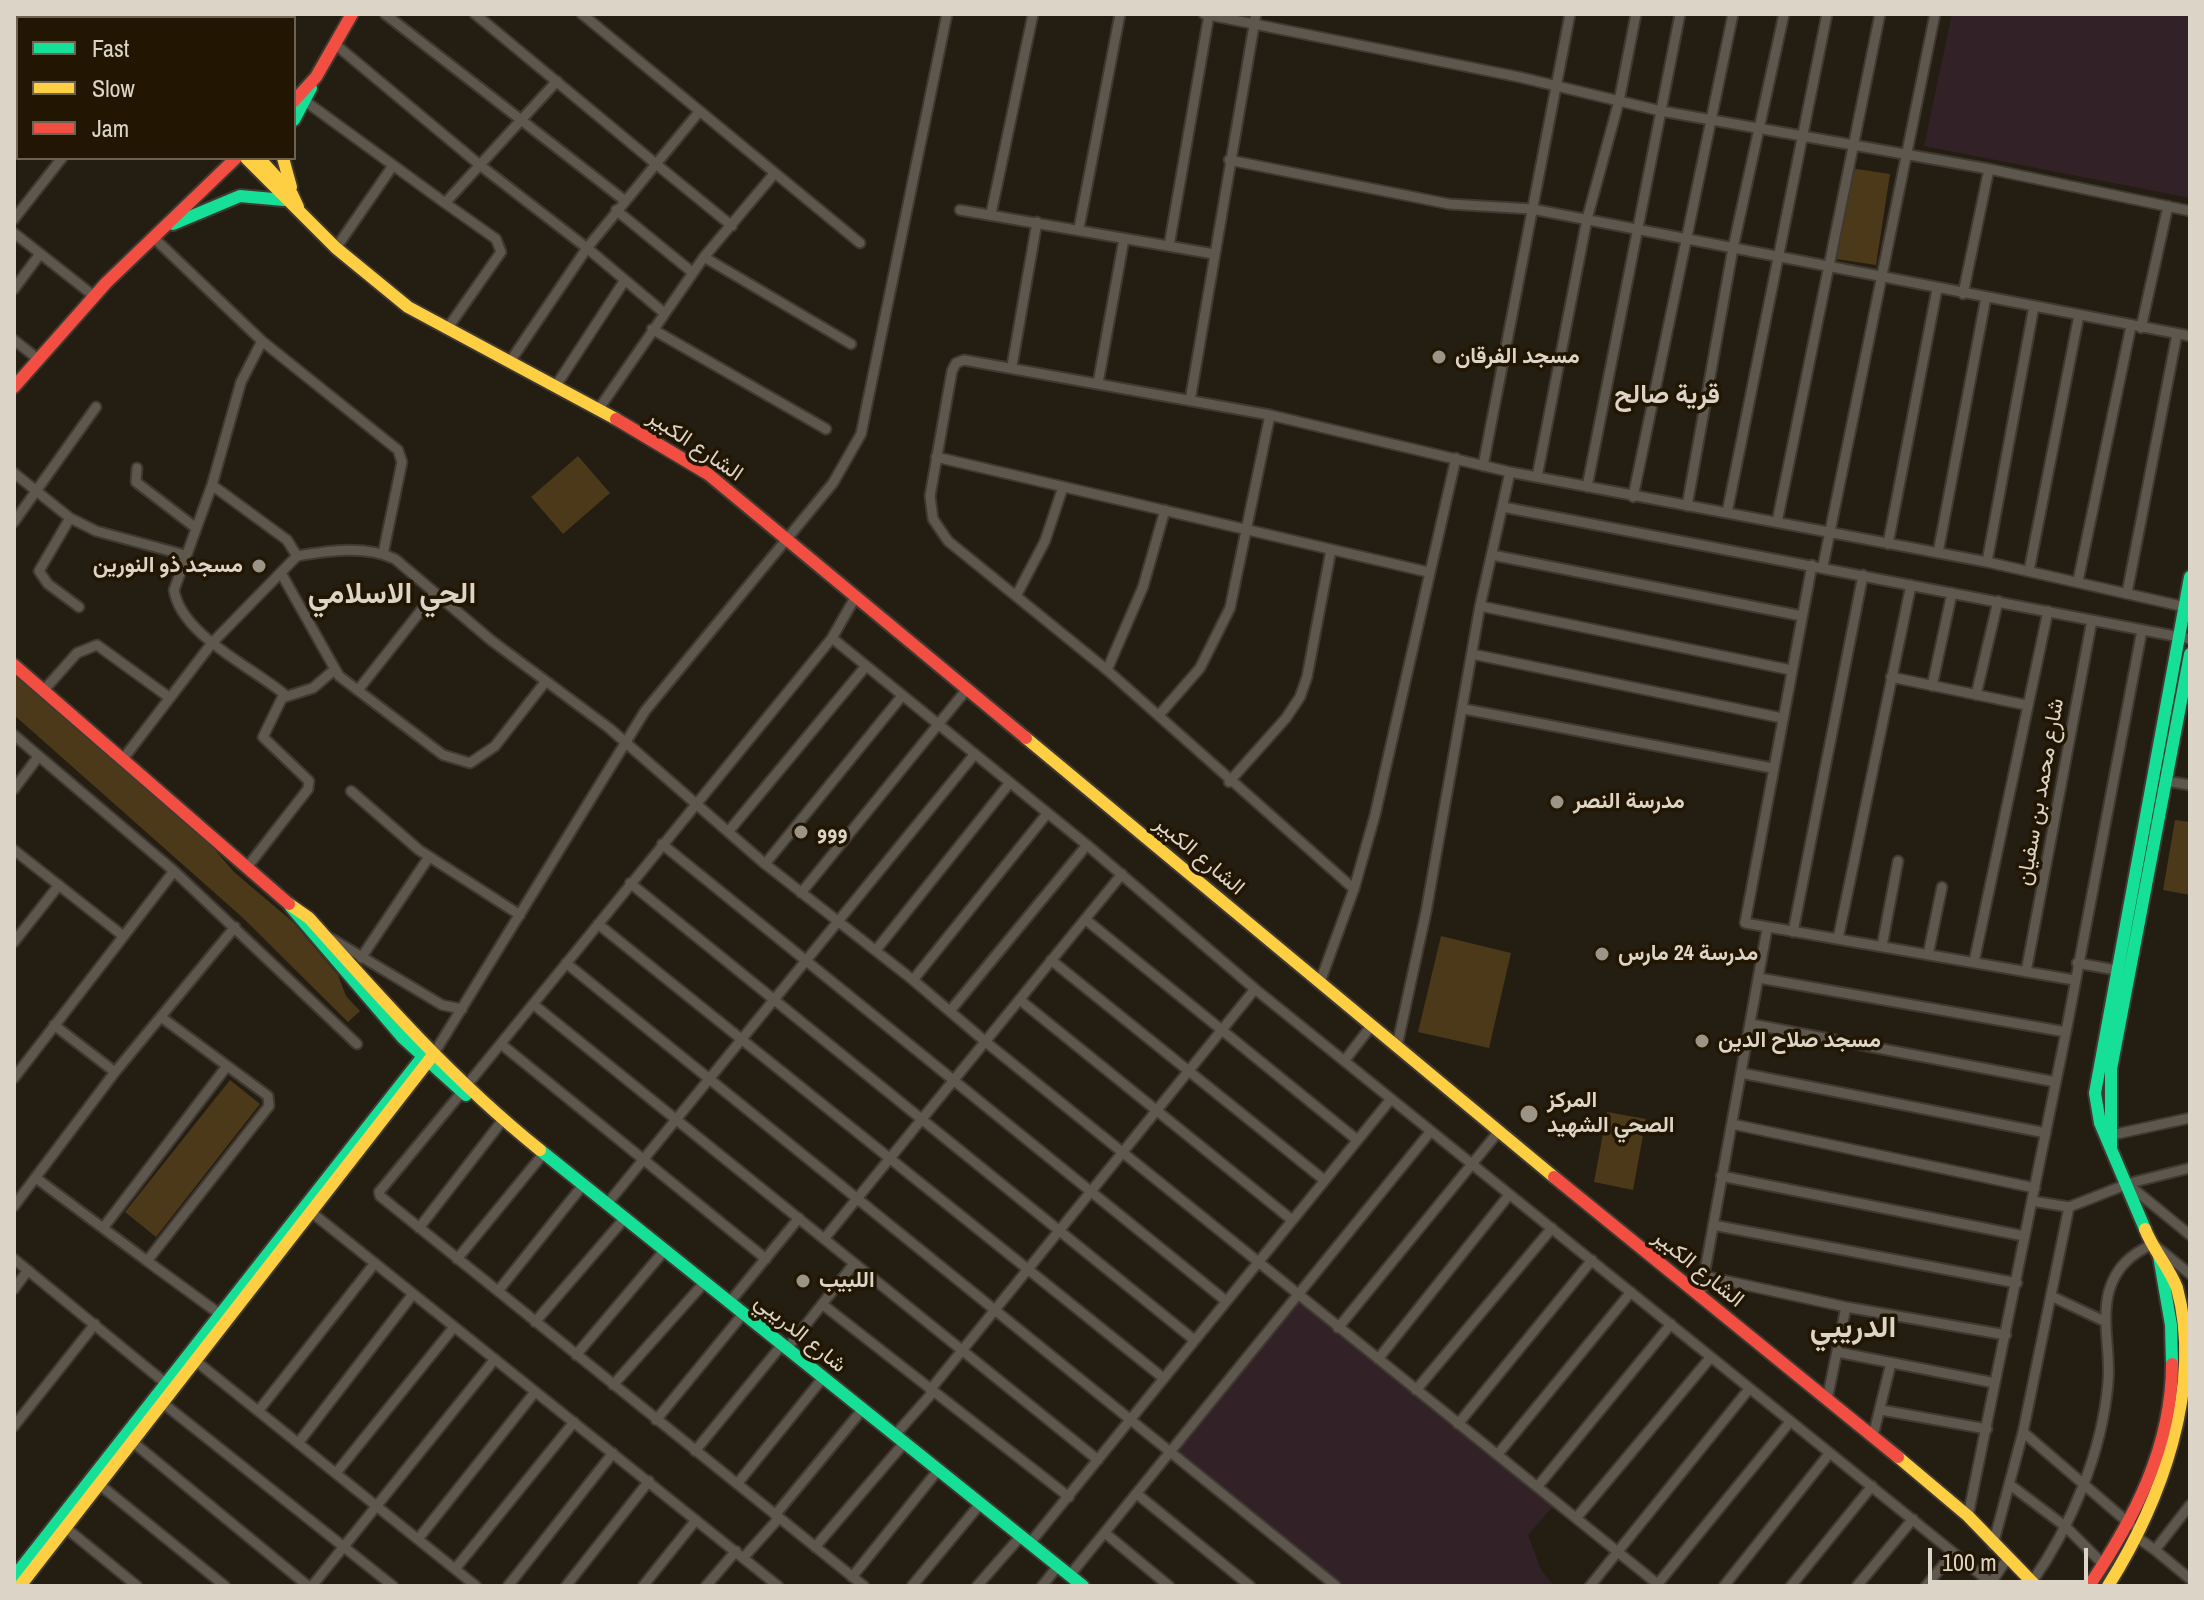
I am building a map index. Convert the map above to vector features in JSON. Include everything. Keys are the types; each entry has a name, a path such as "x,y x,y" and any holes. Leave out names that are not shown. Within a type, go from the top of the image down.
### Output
{"street":[{"path":"352,14 300,101 496,239 501,252 447,329"},
{"path":"385,14 624,200"},
{"path":"475,14 732,226"},
{"path":"582,14 860,243"},
{"path":"20,1586 164,1404 171,1387 221,1315 430,1054 462,1009 624,742 674,673 841,472 866,419 947,14"},
{"path":"991,214 1033,14"},
{"path":"1079,228 1120,14"},
{"path":"1169,246 1206,14 1255,18 1661,111 1989,169 2190,211"},
{"path":"1483,466 1570,14"},
{"path":"1537,477 1587,219 1619,101 1636,14"},
{"path":"1587,487 1680,14"},
{"path":"1633,497 1733,14"},
{"path":"1687,506 1733,248 1784,14"},
{"path":"1727,513 1827,14"},
{"path":"1777,522 1880,14"},
{"path":"1935,14 1830,532 1802,616 1744,920 1767,929 2074,980"},
{"path":"1190,401 1255,18"},
{"path":"336,45 663,312"},
{"path":"445,203 557,81"},
{"path":"509,363 587,248 699,112"},
{"path":"14,219 60,160"},
{"path":"14,387 94,296 235,160"},
{"name":"الشارع الكبير","path":"240,160 289,198"},
{"name":"الشارع الكبير","path":"260,160 289,198 336,248 396,299 708,474 1700,1298 1873,1436 1968,1516 2034,1584"},
{"path":"166,226 240,196 289,198 283,160"},
{"path":"1229,160 1449,204 1532,209 1587,219 2190,336"},
{"path":"336,248 392,167"},
{"path":"1963,294 1989,169"},
{"path":"598,410 692,272 774,174"},
{"path":"2078,581 2136,327 2168,206"},
{"path":"616,210 692,272"},
{"path":"960,210 1079,228 1214,254"},
{"path":"1012,366 1037,222"},
{"path":"14,233 94,296"},
{"path":"154,238 262,341 398,450 402,462 383,554"},
{"path":"1098,383 1124,239"},
{"path":"14,289 40,254"},
{"path":"704,257 851,344"},
{"path":"555,387 625,280"},
{"path":"1888,544 1937,289"},
{"path":"1938,553 1986,297"},
{"path":"1987,562 2034,306"},
{"path":"2029,571 2079,315"},
{"path":"652,329 826,429"},
{"path":"2127,593 2177,334"},
{"path":"14,340 38,359"},
{"path":"262,341 241,382 212,485 174,590 176,601 212,643 285,697"},
{"path":"1354,889 1229,782 1107,670 948,541 938,527 930,496 956,363 964,360 1012,366 1270,415 1510,472 1987,562 2187,607"},
{"path":"14,522 96,407"},
{"path":"1159,715 1200,668 1222,628 1235,588 1270,415"},
{"path":"936,457 1428,572"},
{"path":"1320,982 1354,889 1396,732 1428,572 1456,458"},
{"path":"137,468 136,482 196,528"},
{"path":"1397,1046 1426,912 1480,606 1510,472"},
{"path":"14,473 70,518 96,531 185,555"},
{"path":"212,485 287,540 297,556"},
{"path":"1016,596 1045,541 1063,487"},
{"path":"1503,507 2184,638"},
{"path":"1107,670 1143,587 1165,510"},
{"path":"70,518 39,571 48,584 79,607"},
{"path":"1229,782 1300,697 1312,655 1331,550"},
{"path":"123,759 212,643 297,556 342,551 383,554 624,742 765,864 876,950 1658,1585 1789,1423"},
{"path":"1492,555 1802,616"},
{"path":"281,573 334,670 443,755 470,763 495,746 546,681"},
{"path":"1793,932 1863,575"},
{"path":"2108,1586 2138,1538 2171,1462 2188,1393 2187,1317 2166,1262 2153,1244 2096,1109 2096,1077 2184,638 2190,577"},
{"path":"1838,939 1911,585"},
{"path":"1932,686 1952,593"},
{"path":"358,690 434,594"},
{"path":"856,596 832,638 379,1192 457,1259 864,1586"},
{"path":"1976,695 1998,601"},
{"path":"1480,606 1791,670"},
{"path":"1974,962 2048,611"},
{"name":"شارع محمد بن سفيان","path":"2026,972 2092,620"},
{"path":"1968,1516 2017,1283 2142,630"},
{"path":"832,638 1008,785 1122,874 1255,989 1671,1324 1789,1423 1913,1519 1990,1585 2007,1559"},
{"path":"44,690 77,653 97,645 170,698"},
{"path":"1472,654 1782,718"},
{"path":"2109,1140 2111,1069 2190,654"},
{"path":"14,665 326,935 442,1005 462,1009"},
{"path":"728,832 866,666"},
{"path":"248,866 308,789 309,781 263,737 285,697 313,688 334,670"},
{"path":"1891,677 2026,705"},
{"path":"801,893 967,689"},
{"path":"765,864 902,696"},
{"path":"1464,709 1772,768"},
{"path":"14,735 174,871 357,1044"},
{"path":"607,1204 974,755"},
{"path":"14,789 38,757"},
{"path":"2166,781 2190,785"},
{"path":"876,950 1008,785"},
{"path":"351,791 429,857 520,915"},
{"path":"913,980 1046,815"},
{"path":"662,844 1226,1301"},
{"path":"950,1011 1087,845"},
{"path":"14,850 122,935"},
{"path":"361,958 429,857"},
{"path":"1882,946 1898,861"},
{"path":"14,1078 174,871"},
{"path":"824,1239 1122,874"},
{"path":"630,883 1060,1228 1193,1339"},
{"path":"14,942 59,885"},
{"path":"1928,955 1942,887"},
{"path":"289,904 302,924 430,1054"},
{"path":"1085,919 1356,1139"},
{"path":"598,924 1162,1377"},
{"path":"14,1206 115,1072 235,927"},
{"path":"1700,1298 1767,929"},
{"path":"326,935 430,1054"},
{"path":"1051,960 1324,1180"},
{"path":"566,963 1331,1584"},
{"path":"2077,963 2116,970"},
{"path":"1759,978 2066,1032"},
{"path":"815,1547 900,1439 962,1351 1255,989"},
{"path":"1020,1000 1292,1220"},
{"path":"533,1004 1098,1460"},
{"path":"147,1261 269,1106 268,1096 161,1017"},
{"path":"1751,1024 2056,1082"},
{"path":"54,1025 115,1072"},
{"path":"1345,1060 1372,1025"},
{"path":"501,1044 766,1259"},
{"name":"شارع الدريبي","path":"430,1054 464,1089 497,1116 1083,1586"},
{"path":"103,1228 227,1066"},
{"path":"1741,1073 2046,1133"},
{"path":"977,1586 1069,1497 1162,1377 1391,1099"},
{"path":"419,1228 497,1116"},
{"path":"2109,1140 2190,1118"},
{"path":"1732,1124 2035,1188"},
{"path":"1070,1575 1431,1131"},
{"path":"1338,1328 1499,1131"},
{"path":"457,1259 544,1153"},
{"path":"2032,1201 2069,1207 2130,1184 2190,1168"},
{"path":"1721,1176 2024,1236"},
{"path":"36,1178 221,1315"},
{"path":"2130,1184 2190,1235"},
{"path":"498,1291 583,1185"},
{"path":"1378,1359 1509,1195"},
{"path":"1993,1545 2023,1432 2069,1207"},
{"path":"308,1210 778,1586"},
{"path":"14,1577 19,1562 171,1387 197,1362 308,1210"},
{"path":"729,1303 799,1218"},
{"path":"535,1322 624,1219"},
{"path":"1713,1225 2017,1283"},
{"path":"1416,1390 1552,1228"},
{"path":"2153,1244 2190,1274"},
{"path":"2034,1584 2066,1527 2096,1442 2108,1384 2106,1322 2109,1293 2119,1269 2133,1253 2153,1244"},
{"path":"576,1355 664,1251"},
{"path":"2089,1586 2131,1525 2158,1458 2173,1364 2169,1300 2158,1266 2159,1256"},
{"path":"14,1259 171,1387"},
{"path":"1458,1424 1592,1260"},
{"path":"259,1410 375,1263"},
{"path":"695,1451 853,1265"},
{"path":"14,1289 28,1270"},
{"path":"1704,1276 1846,1307 2006,1335"},
{"path":"613,1385 704,1283"},
{"path":"1498,1454 1631,1292"},
{"path":"299,1442 413,1294"},
{"path":"2051,1296 2106,1322"},
{"path":"822,1304 1069,1497"},
{"path":"1827,1400 1846,1307"},
{"path":"656,1420 743,1314"},
{"path":"14,1426 95,1324"},
{"path":"1538,1486 1671,1324"},
{"path":"336,1473 454,1327"},
{"path":"1837,1352 1995,1383"},
{"path":"1577,1517 1711,1357"},
{"path":"134,1443 310,1586 495,1359"},
{"path":"197,1362 476,1586"},
{"path":"1873,1436 1891,1363"},
{"path":"737,1484 822,1379"},
{"path":"1590,1586 1749,1389"},
{"path":"418,1539 535,1392"},
{"path":"164,1404 393,1586"},
{"path":"706,1586 777,1516 862,1410"},
{"path":"1881,1410 1987,1429"},
{"path":"455,1569 574,1422"},
{"path":"2023,1432 2131,1525"},
{"path":"508,1586 613,1453"},
{"path":"1724,1586 1829,1454"},
{"path":"852,1577 939,1469"},
{"path":"566,1586 649,1481"},
{"path":"2009,1484 2066,1527 2104,1565"},
{"path":"100,1485 225,1586"},
{"path":"1791,1586 1872,1486"},
{"path":"1137,1494 1250,1586"},
{"path":"912,1586 981,1503"},
{"path":"2155,1550 2190,1505"},
{"path":"1857,1586 1913,1519"},
{"path":"643,1586 696,1520"},
{"path":"66,1528 137,1586"},
{"path":"1105,1533 1169,1586"},
{"path":"2138,1538 2190,1579"},
{"path":"1926,1586 1953,1553"},
{"path":"1042,1586 1058,1566"}],"shaded area":[{"path":"1952,14 2190,14 2190,198 1924,146"},
{"path":"1850,168 1890,174 1876,265 1836,259"},
{"path":"578,456 610,493 563,534 531,497"},
{"path":"14,675 208,842 234,872 293,922 338,975 346,996 360,1011 348,1022 242,917 14,715"},
{"path":"2175,820 2190,822 2190,895 2163,890"},
{"path":"1441,936 1511,953 1489,1048 1418,1032"},
{"path":"230,1080 260,1104 156,1237 125,1212"},
{"path":"1607,1112 1646,1119 1633,1190 1594,1182"},
{"path":"1297,1294 1556,1503 1528,1535 1541,1570 1554,1586 1337,1586 1170,1451"}],"traffic: fast":[{"path":"296,116 311,88"},
{"path":"173,224 240,196 284,200"},
{"path":"2145,1229 2100,1123 2095,1093 2190,577"},
{"path":"2111,1149 2111,1069 2190,654"},
{"path":"291,907 403,1038 466,1095"},
{"path":"14,1577 428,1050"},
{"path":"540,1150 1083,1586"},
{"path":"2159,1256 2171,1325 2172,1364"}],"traffic: slow":[{"path":"248,160 336,248 408,307 616,419"},
{"path":"261,160 292,194 298,207"},
{"path":"284,160 291,187"},
{"path":"1026,738 1554,1177"},
{"path":"289,904 309,918 448,1068 540,1150"},
{"path":"20,1586 433,1055"},
{"path":"2108,1586 2145,1518 2160,1482 2181,1404 2185,1365 2184,1326 2177,1288 2145,1229"},
{"path":"1898,1457 1968,1516 2036,1586"}],"traffic: jam":[{"path":"296,99 316,77 352,14"},
{"path":"14,387 106,283 234,160"},
{"path":"616,419 708,474 1026,738"},
{"path":"14,665 289,904"},
{"path":"1554,1177 1898,1457"},
{"path":"2089,1586 2121,1535 2158,1453 2170,1395 2172,1364"}],"place":[{"name":"مسجد الفرقان","path":"1439,357"},
{"name":"مسجد ذو النورين","path":"259,566"},
{"name":"مدرسة النصر","path":"1557,802"},
{"name":"ووو","path":"801,832"},
{"name":"مدرسة 24 مارس","path":"1602,954"},
{"name":"مسجد صلاح الدين","path":"1702,1041"},
{"name":"المركز الصحي الشهيد","path":"1529,1114"},
{"name":"اللبيب","path":"803,1281"}],"district":[{"name":"قرية صالح","path":"1667,396"},
{"name":"الحي الاسلامي","path":"392,595"},
{"name":"الدريبي","path":"1853,1329"}]}
